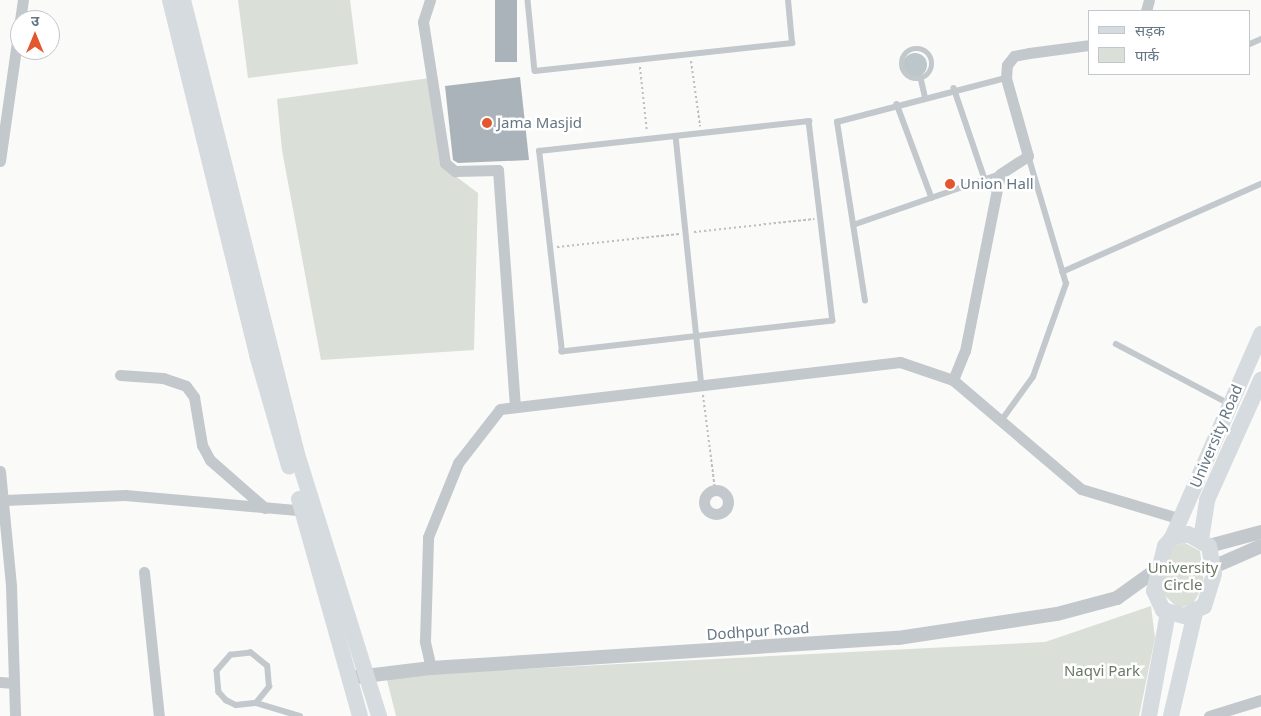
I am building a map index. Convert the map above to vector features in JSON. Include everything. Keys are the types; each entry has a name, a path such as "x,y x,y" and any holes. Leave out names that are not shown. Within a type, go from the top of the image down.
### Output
{"main road":[{"path":"170,0 257,356 308,511 357,677 378,716"},
{"path":"183,0 308,511"},
{"name":"University Road","path":"1172,538 1261,334"},
{"path":"1170,716 1195,613 1211,590 1213,566 1205,543 1207,500 1261,380"},
{"path":"1195,613 1168,612 1156,600 1156,570 1172,538 1188,534 1205,543"},
{"path":"1149,716 1168,612"},
{"path":"357,677 360,716"}],"street":[{"path":"0,161 4,105 23,0"},
{"path":"430,0 423,22 445,163 455,171 498,170 515,406"},
{"path":"953,380 965,351 1000,174 1028,156 1006,78 1014,56 1088,45"},
{"path":"431,668 426,641 428,537 458,462 500,409 515,406 702,388 900,362 953,380 1081,489 1180,519"},
{"path":"120,375 163,378 186,386 194,397 202,445 210,460 265,508"},
{"path":"0,471 4,500 3,522 15,716"},
{"path":"4,500 125,495 308,511"},
{"path":"1205,543 1261,532"},
{"path":"1213,566 1261,546"},
{"name":"Dodhpur Road","path":"357,677 431,668 898,638 1057,614 1117,598 1156,570"},
{"path":"144,572 159,716"},
{"path":"0,682 14,683"},
{"path":"1209,716 1261,700"}],"lane":[{"path":"528,0 535,71 792,44 788,0"},
{"path":"913,50 924,51 931,60 930,71 921,78 910,77 902,68 904,57 913,50"},
{"path":"921,78 925,96"},
{"path":"865,301 837,122 954,88 1006,78"},
{"path":"954,88 985,179"},
{"path":"897,104 932,198"},
{"path":"809,121 833,321 562,352 539,151 701,133 809,121"},
{"path":"676,136 702,388"},
{"path":"1001,421 1033,377 1066,284 1028,156"},
{"path":"853,225 1000,174"},
{"path":"1062,272 1261,184"},
{"path":"1116,344 1230,404"},
{"path":"256,703 270,687 267,666 251,653 231,655 217,671 220,692 236,705 256,703 300,716"}],"path":[{"path":"690,54 701,133"},
{"path":"639,60 648,139"},
{"path":"702,388 715,490"}],"green space":[{"path":"238,0 350,0 358,64 248,78"},
{"path":"430,78 442,166 478,193 474,350 321,360 282,150 277,99"},
{"name":"University Circle","path":"1185,543 1200,551 1204,584 1193,604 1178,608 1163,594 1161,571 1174,546"},
{"name":"Naqvi Park","path":"1151,606 1155,638 1139,716 396,716 386,676 1045,642"}],"shaded area":[{"path":"915,53 920,54 926,60 926,70 920,76 915,77 910,76 904,70 903,65 904,60 910,54"}],"building":[{"path":"495,0 517,0 517,62 495,62"},
{"name":"Jama Masjid","path":"520,77 529,160 458,163 453,160 445,86"}],"place":[{"name":"Jama Masjid","path":"487,123"},
{"name":"Union Hall","path":"950,184"}]}
